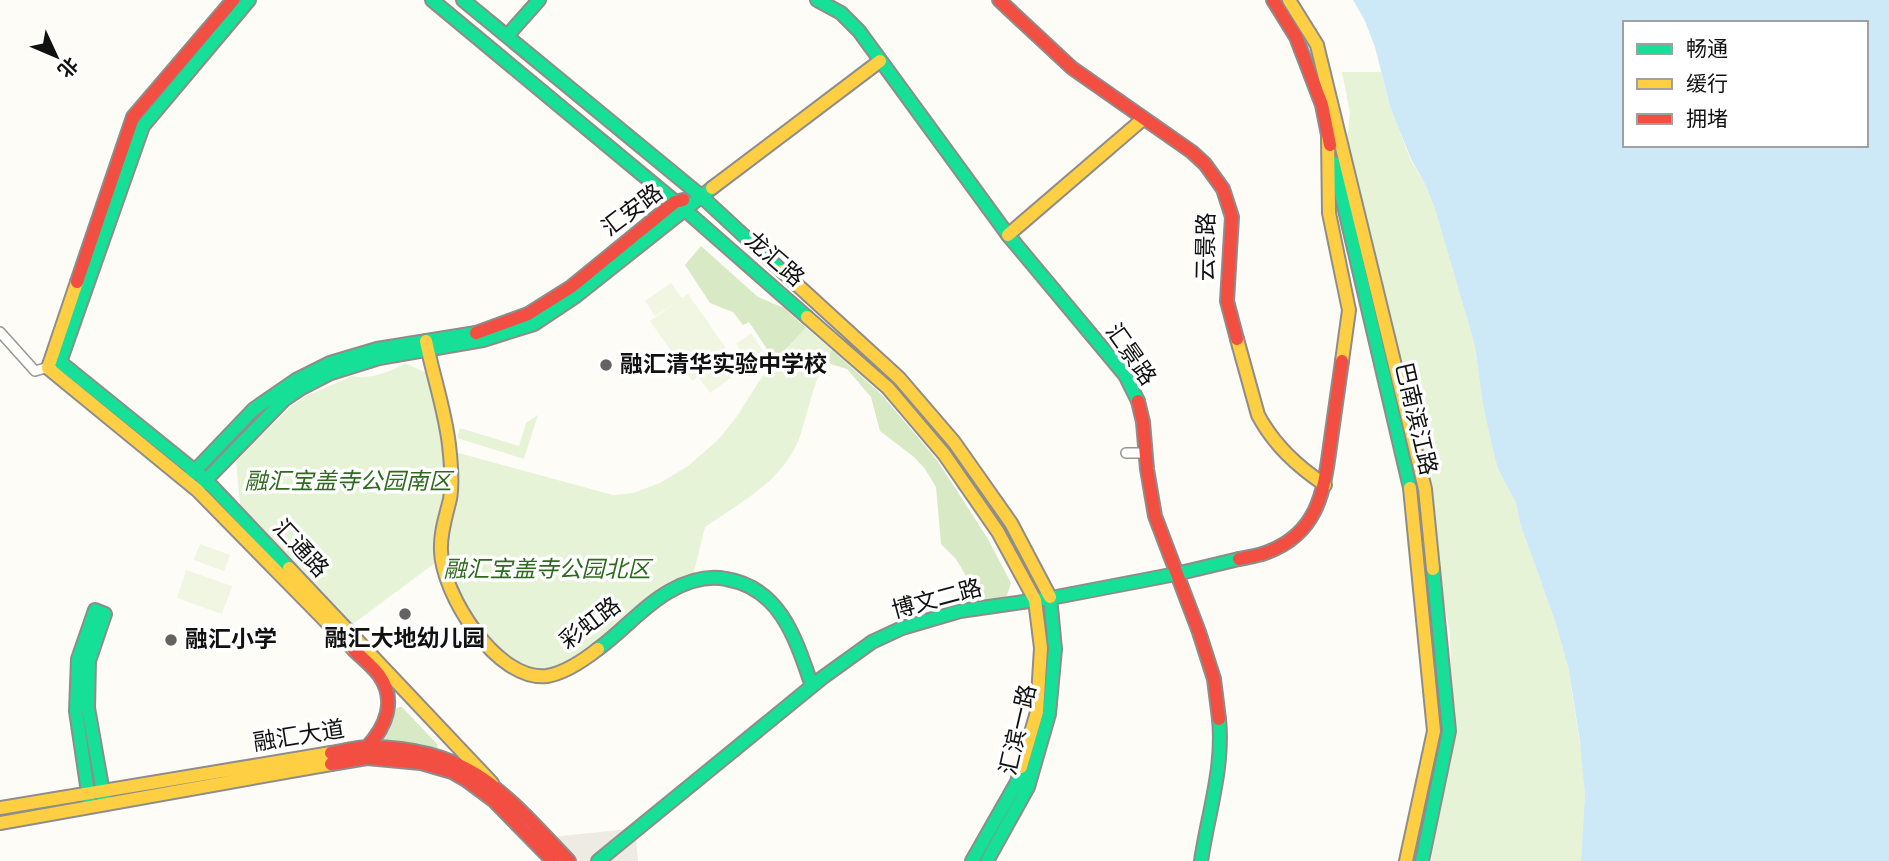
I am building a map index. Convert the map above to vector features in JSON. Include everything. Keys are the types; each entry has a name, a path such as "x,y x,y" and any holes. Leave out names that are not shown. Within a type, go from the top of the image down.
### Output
{"main road":[{"path":"54,365 134,117 233,0"},
{"path":"54,365 143,125 249,0"},
{"name":"龙汇路","path":"432,0 680,206 888,388 944,454 998,533 1035,600"},
{"name":"龙汇路","path":"463,0 701,196 899,378 954,442 1011,523 1051,598"},
{"path":"507,36 538,0"},
{"name":"汇景路","path":"817,0 831,6 850,21 1008,235 1125,375 1138,396 1155,516 1214,679 1220,732 1218,777 1201,861"},
{"name":"云景路","path":"999,0 1072,68 1192,152 1210,170 1223,189 1232,217 1227,302 1258,415 1264,429 1283,452 1325,485"},
{"name":"巴南滨江路","path":"1273,0 1296,37 1322,105 1410,490 1434,730 1406,861"},
{"name":"巴南滨江路","path":"1289,0 1317,45 1425,488 1450,731 1422,861"},
{"name":"汇安路","path":"197,490 278,406 300,389 331,373 481,332 528,314 570,287 680,206 701,196 880,61"},
{"path":"1008,235 1143,119"},
{"name":"博文二路","path":"598,861 812,686 872,642 902,628 961,611 1051,598 1176,574 1266,553 1286,543 1303,529 1318,507 1325,485 1349,310 1329,213 1328,137"},
{"name":"汇安路","path":"190,475 254,409 296,380 330,363 377,349 426,345"},
{"name":"彩虹路","path":"426,345 448,437 450,462 450,494 440,540 441,561 446,580 464,615 487,646 515,670 545,677 572,666 659,599 684,584 706,575 730,577 764,592 774,603 798,644 812,686"},
{"name":"汇通路","path":"54,365 190,475 206,480 492,783"},
{"name":"汇通路","path":"190,475 197,490 379,675 389,699 388,713 384,726 367,747"},
{"name":"汇滨一路","path":"986,861 1028,787 1049,714 1055,649 1051,598"},
{"name":"汇滨一路","path":"972,861 1017,782 1037,712 1041,648 1035,600"},
{"path":"91,808 76,711 78,659 100,612 89,661 88,708 105,805"},
{"name":"融汇大道","path":"0,808 367,747 416,751 456,763 492,783 569,861"},
{"name":"融汇大道","path":"0,824 367,758 413,762 452,772 484,792 553,861"}],"street":[{"path":"0,332 34,371 54,365"},
{"path":"1126,453 1146,453"}],"green space":[{"path":"1342,72 1381,72 1389,103 1411,161 1426,186 1435,209 1475,346 1483,406 1499,471 1516,503 1520,523 1555,621 1568,667 1584,770 1581,861 1431,861 1453,733 1450,632 1346,151 1350,113"},
{"path":"701,246 758,297 784,308 806,328 775,361 749,322 743,325 733,312 710,303 685,265"},
{"path":"671,283 682,298 688,294 730,354 692,381 650,321 674,304 655,316 645,301"},
{"name":"融汇宝盖寺公园北区","path":"806,328 832,350 817,381 793,452 773,478 705,527 693,576 571,663 546,672 517,667 490,644 451,580 444,541 455,452 613,495 633,493 660,483 688,466 718,440 738,415 759,381"},
{"path":"751,333 769,360 754,370 736,344"},
{"path":"832,350 882,395 937,460 988,539 1011,583 1005,601 976,606 966,576 956,559 941,544 936,487 914,457 880,431 871,397 847,369 824,362"},
{"path":"726,359 736,374 710,393 699,378"},
{"name":"融汇宝盖寺公园南区","path":"405,363 427,373 443,443 443,493 433,540 435,563 353,624 240,505 236,461 291,406 304,397 352,376 379,374"},
{"path":"538,415 524,459 457,438 460,428 519,446 526,423"},
{"path":"200,544 230,555 224,571 194,560"},
{"path":"186,570 232,586 222,614 177,598"},
{"path":"399,707 438,745 434,752 384,743 381,740"}],"shaded area":[{"path":"629,829 590,861 576,861 552,837"},
{"path":"636,838 638,861 607,861"}],"water":[{"path":"1353,0 1889,0 1889,861 1581,861 1585,794 1568,667 1555,621 1520,523 1516,503 1495,458 1483,406 1475,346 1435,209 1396,122 1375,47"}],"traffic: fast":[{"path":"249,0 143,126 60,362 206,480 289,568"},
{"path":"432,0 685,210 807,317"},
{"path":"463,0 701,196 782,271"},
{"path":"507,36 539,0"},
{"path":"817,0 841,13 859,31 1008,235 1125,375 1138,401"},
{"path":"1334,163 1410,488"},
{"path":"202,484 285,399 300,389 331,373 379,358 483,340 534,324 576,296 712,188"},
{"path":"190,476 254,409 296,380 330,363 377,349 476,333"},
{"path":"598,861 822,678 872,642 902,628 960,611 1051,598 1239,559"},
{"path":"1422,861 1449,731 1433,569"},
{"path":"598,649 670,591 697,580 726,579 745,584 773,605 792,634 812,686"},
{"path":"987,861 1028,787 1049,714 1055,649 1050,597"},
{"path":"89,799 76,711 78,659 95,610 105,614 89,661 88,708 104,798"},
{"path":"1201,861 1217,773 1219,719"},
{"path":"972,861 1017,782 1021,767"}],"traffic: slow":[{"path":"1289,0 1317,45 1425,489 1433,569"},
{"path":"712,188 880,61"},
{"path":"1008,235 1143,119"},
{"path":"1328,137 1329,213 1349,310 1342,361"},
{"path":"782,271 899,378 954,442 1011,523 1050,597"},
{"path":"77,282 48,368 197,490 354,650"},
{"path":"807,317 888,388 944,454 998,532 1035,600 1041,648 1037,712 1021,767"},
{"path":"1237,339 1258,415 1264,426 1287,454 1325,485"},
{"path":"426,341 445,419 451,465 451,492 442,531 441,551 451,590 462,611 492,650 509,665 528,674 547,676 561,672 598,649"},
{"path":"1406,861 1434,731 1410,488"},
{"path":"289,568 492,783"},
{"path":"0,808 331,753"},
{"path":"0,823 331,764"}],"traffic: jam":[{"path":"77,282 133,117 233,0"},
{"path":"999,0 1072,68 1192,152 1205,164 1223,189 1232,217 1227,301 1237,339"},
{"path":"1273,0 1296,37 1322,105 1330,145"},
{"path":"476,333 528,314 571,287 675,202 683,200"},
{"path":"1239,559 1262,554 1282,545 1307,524 1315,510 1325,480 1342,361"},
{"path":"1138,401 1155,516 1214,679 1219,719"},
{"path":"354,650 379,675 387,694 384,722 367,747"},
{"path":"331,753 364,747 404,749 460,766 504,795 569,861"},
{"path":"331,764 367,758 421,763 452,772 493,800 553,861"}],"place":[{"name":"融汇清华实验中学校","path":"606,365"},
{"name":"融汇大地幼儿园","path":"405,614"},
{"name":"融汇小学","path":"171,640"}]}
